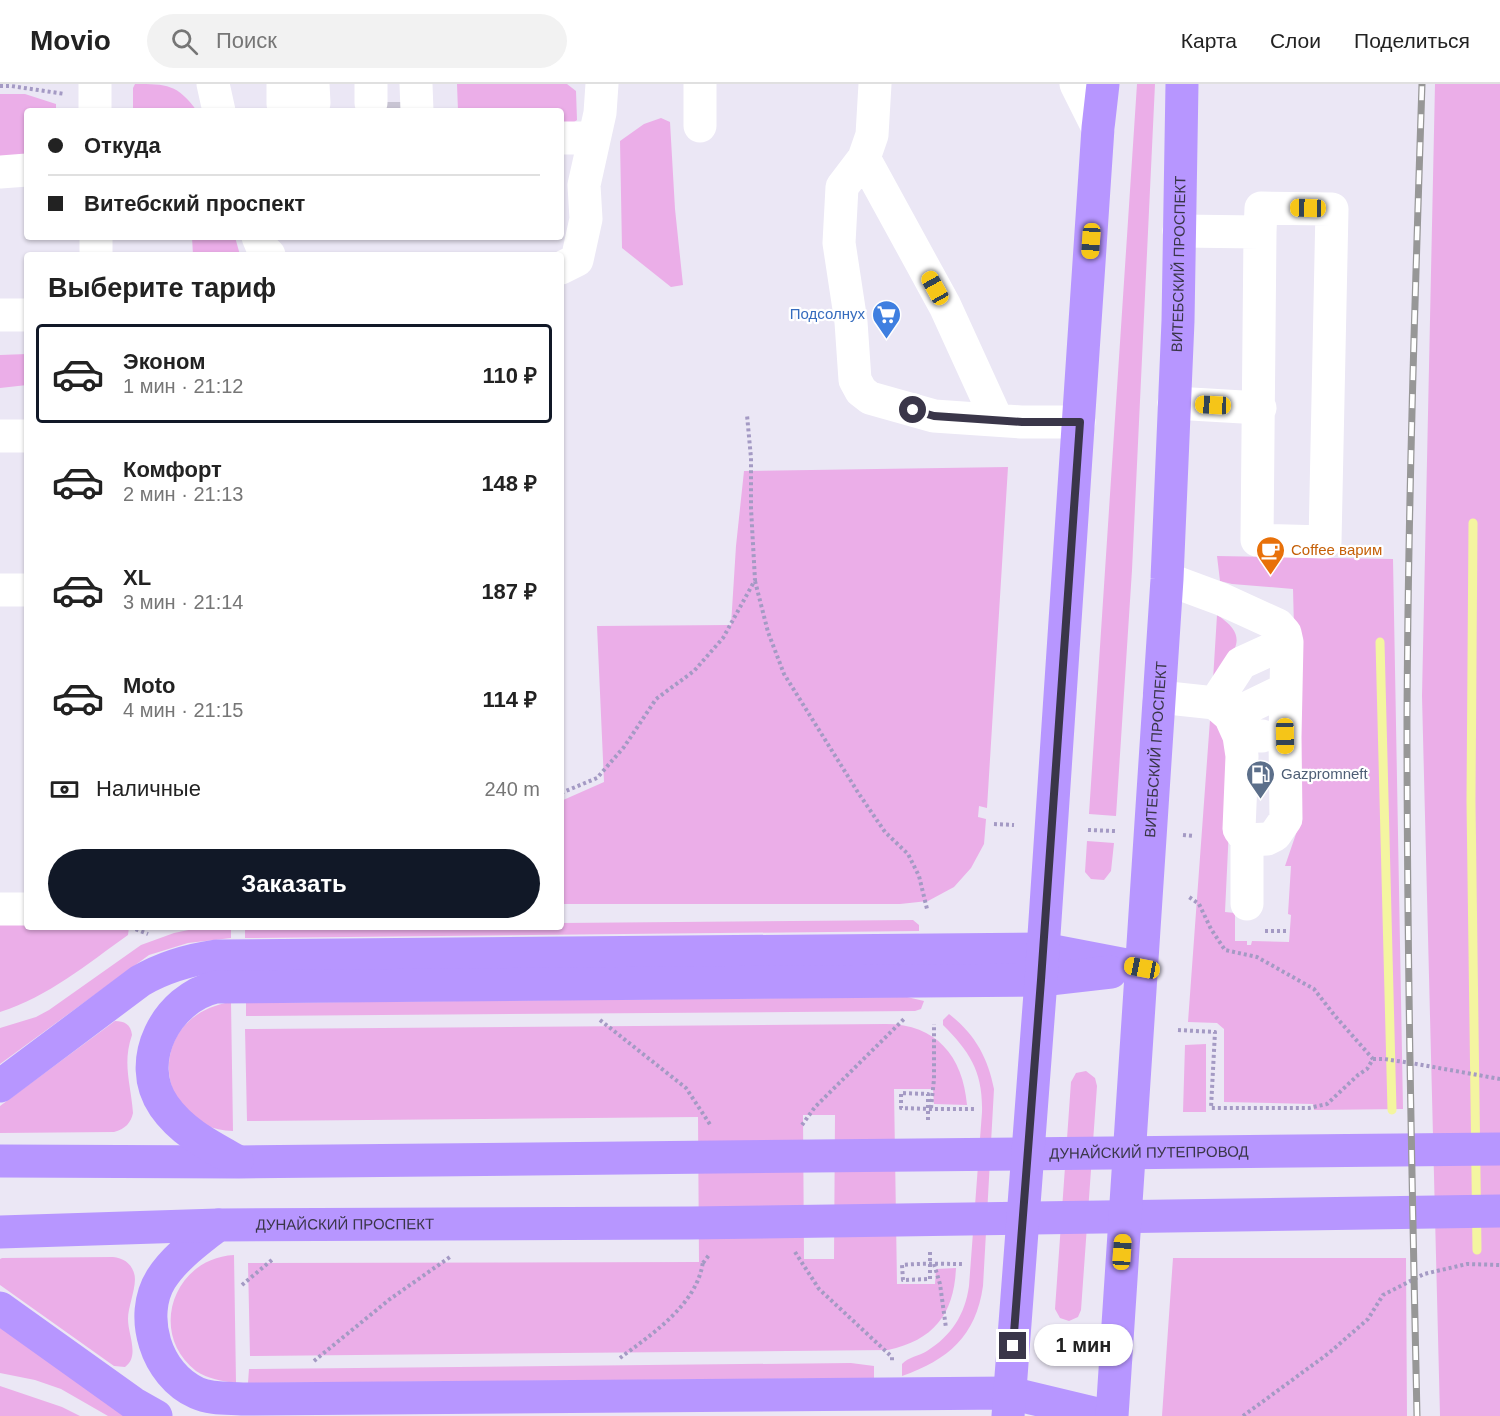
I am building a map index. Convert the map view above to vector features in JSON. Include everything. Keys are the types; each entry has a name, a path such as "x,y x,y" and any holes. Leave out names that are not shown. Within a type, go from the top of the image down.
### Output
{"main road":[{"path":"1009,1405 1080,422 1098,128 1103,84"},
{"name":"ВИТЕБСКИЙ ПРОСПЕКТ","path":"1112,1416 1167,579 1182,84"},
{"path":"0,1086 140,981 175,964 216,956 1142,968"},
{"path":"239,1162 202,1142 175,1119 163,1104 154,1074 155,1047 169,1017 182,1003 194,995 216,987 1042,965"},
{"name":"ДУНАЙСКИЙ ПУТЕПРОВОД","path":"239,1162 1500,1149"},
{"path":"0,1161 239,1162"},
{"name":"ДУНАЙСКИЙ ПРОСПЕКТ","path":"0,1232 218,1225 690,1223 1500,1211"},
{"path":"218,1225 166,1272 156,1289 151,1310 153,1336 164,1362 188,1387 208,1396 242,1400 1009,1405 1106,1416"},
{"path":"0,1308 134,1403 156,1416"}],"street":[{"path":"213,84 218,108"},
{"path":"564,266 577,260 586,219 573,185 594,138 600,114 602,84"},
{"path":"700,84 700,126"},
{"path":"875,84 872,135 864,158 842,187 839,243 851,322 855,380 861,391 870,398 934,416 1080,422"},
{"path":"1076,84 1098,128"},
{"path":"564,138 594,138"},
{"path":"864,158 945,306 997,420"},
{"path":"0,172 24,170"},
{"path":"1261,208 1332,209 1325,542 1257,540 1260,232 1261,208"},
{"path":"1179,231 1260,232"},
{"path":"0,315 24,315"},
{"path":"1174,403 1260,408"},
{"path":"0,436 24,436"},
{"path":"1167,579 1221,599 1278,625 1285,633 1286,819 1275,835 1267,840 1247,840"},
{"path":"0,590 24,590"},
{"path":"1247,904 1247,840 1239,829 1242,756 1228,718 1241,663 1286,666"},
{"path":"1228,718 1286,666"},
{"path":"1159,698 1285,736"},
{"path":"0,909 24,909"}],"path":[{"path":"0,86 95,98"},
{"path":"747,416 751,458 755,580 768,632 784,674 859,794 885,832 908,854 919,876 927,909"},
{"path":"564,792 597,778 624,747 656,699 694,670 723,638 755,580"},
{"path":"994,824 1014,825"},
{"path":"1088,830 1115,831"},
{"path":"1176,835 1194,836"},
{"path":"1189,897 1199,904 1211,929 1225,950 1257,957 1314,989 1373,1059 1391,1060 1500,1079"},
{"path":"137,930 147,934"},
{"path":"930,1109 934,1079 934,1024"},
{"path":"1178,1030 1215,1032 1211,1108 1309,1108 1327,1104 1367,1069 1373,1059"},
{"path":"928,1120 928,1111 928,1102 928,1094 901,1094 901,1108 923,1108 930,1109 976,1109"},
{"path":"930,1252 930,1261 930,1270 930,1280 903,1280 902,1265 908,1264 924,1264 933,1264 964,1264"},
{"path":"314,1361 390,1299 450,1257"},
{"path":"242,1285 273,1259"},
{"path":"933,1264 940,1284 946,1328"},
{"path":"1243,1416 1329,1353 1361,1326 1383,1295 1424,1274 1467,1264 1500,1265"}],"shaded area":[{"path":"135,84 170,87 183,95 195,108 133,108"},
{"path":"457,84 567,84 576,91 577,120 564,128 564,108 458,108"},
{"path":"1137,84 1155,84 1132,570 1116,816 1089,814"},
{"path":"1435,84 1500,84 1500,1416 1440,1416 1422,696"},
{"path":"0,94 25,94 56,104 56,108 24,108 24,157 0,158"},
{"path":"661,118 670,122 675,209 683,285 671,287 622,248 620,141 644,124"},
{"path":"192,240 236,240 239,252 193,252"},
{"path":"24,354 24,385 0,388 0,355"},
{"path":"1008,467 987,808 979,806 978,817 986,819 984,844 971,868 954,887 928,901 900,904 564,904 564,800 604,782 597,626 731,625 744,471"},
{"path":"1217,556 1393,559 1403,1109 1314,1110 1313,1104 1224,1102 1224,1029 1217,1023 1188,1022 1210,720 1219,724 1232,765 1225,912 1235,913 1235,941 1247,941 1247,945 1251,945 1252,941 1289,942 1291,866 1285,866 1299,825 1293,589 1220,581"},
{"path":"1217,615 1228,623 1237,639 1232,654 1213,680"},
{"path":"1087,841 1114,843 1111,871 1104,880 1091,879 1085,872"},
{"path":"0,920 24,920 24,930 129,930 128,935 67,979 18,1006 0,1012"},
{"path":"913,920 919,925 919,931 245,938 245,930 564,930 564,923"},
{"path":"188,930 231,930 231,938 188,943 149,955 0,1064 0,1028 36,1017 49,1010 141,945"},
{"path":"907,997 924,1001 921,1009 915,1011 246,1016 246,1003"},
{"path":"231,1002 233,1131 207,1126 187,1112 174,1093 169,1071 172,1049 183,1028 202,1012"},
{"path":"949,1014 966,1030 979,1047 994,1089 983,1286 974,1319 957,1344 933,1362 902,1376 904,1362 936,1345 956,1324 969,1286 982,1098 973,1064 961,1044 943,1025 943,1020"},
{"path":"115,1021 127,1024 132,1035 127,1065 133,1113 127,1125 114,1132 0,1133 0,1106"},
{"path":"886,1024 904,1025 919,1030 944,1046 953,1058 960,1072 967,1105 934,1104 933,1089 894,1089 897,1284 935,1284 936,1269 956,1268 951,1299 946,1312 929,1332 918,1339 888,1350 250,1356 248,1263 699,1262 698,1117 247,1121 245,1029","holes":["803,1115 835,1115 834,1259 804,1259"]},
{"path":"1206,1044 1206,1112 1183,1112 1185,1045"},
{"path":"1086,1071 1095,1078 1097,1086 1081,1310 1078,1317 1069,1321 1060,1318 1055,1309 1071,1082 1076,1073"},
{"path":"234,1255 236,1383 210,1378 196,1371 181,1355 173,1337 171,1318 174,1300 183,1283 196,1269 213,1259"},
{"path":"113,1257 129,1264 135,1278 128,1319 133,1351 125,1367 114,1366 0,1285 0,1259 2,1258"},
{"path":"1173,1258 1406,1258 1407,1416 1162,1416"},
{"path":"0,1325 128,1416 108,1416 61,1389 35,1380 0,1373"},
{"path":"851,1363 874,1366 874,1378 248,1383 249,1369"},
{"path":"0,1386 62,1407 80,1416 0,1416"}],"waterway":[{"path":"1473,523 1471,801 1477,1250"},
{"path":"1380,642 1392,1110"}],"tunnel":[{"path":"400,102 400,108"}],"railway":[{"path":"1417,1416 1407,720 1410,482 1422,84"}],"place":[{"name":"Подсолнух","path":"886,340"},
{"name":"Coffee варим","path":"1270,576"},
{"name":"Gazpromneft","path":"1260,800"}],"route":[{"path":"913,410 934,416 1022,422 1080,422 1013,1346"}]}
